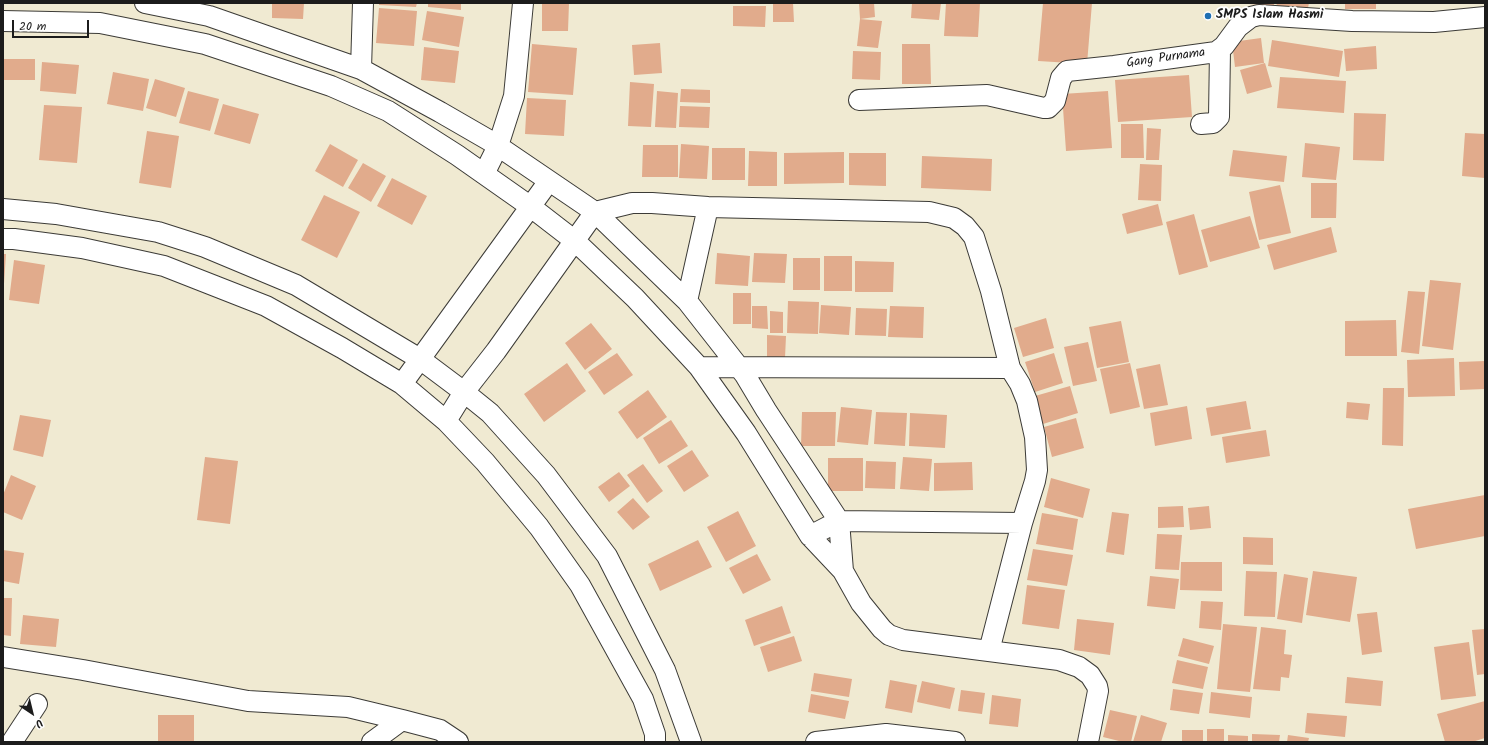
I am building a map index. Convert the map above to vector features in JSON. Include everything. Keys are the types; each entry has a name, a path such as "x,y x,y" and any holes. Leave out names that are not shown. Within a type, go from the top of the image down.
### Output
{"street":[{"path":"145,3 210,10 361,69 440,112 498,146 595,212 687,301 738,367 840,521 844,571"},
{"path":"361,69 363,3"},
{"path":"484,174 498,146 514,96 523,3"},
{"path":"205,44 210,10"},
{"name":"Gang Purnama","path":"859,100 987,95 999,96 1039,108 1048,108 1055,101 1060,78 1067,71 1216,52 1220,50 1238,27 1251,18 1259,15 1352,21 1419,22 1485,17"},
{"path":"3,21 100,23 205,44 332,86 388,111 457,155 531,207 575,241 635,298 699,367 746,433 810,536 844,571 861,603 876,623 889,635 903,640 1059,660 1079,667 1090,675 1095,681 1098,691 1088,742"},
{"path":"1201,124 1213,123 1219,117 1220,50"},
{"path":"402,384 549,181"},
{"path":"446,421 464,392 496,351 595,212 632,203 652,203 708,207 929,212 954,218 965,226 974,237 991,291 1010,368 1020,384 1027,401 1035,437 1037,470 1035,481 1022,523 989,651"},
{"path":"687,301 708,207"},
{"path":"3,209 56,214 158,232 205,248 296,285 420,359 464,392 490,413 546,475 607,556 665,670 687,733 655,738 643,699 580,585 538,528 484,462 446,421 402,384 342,348 266,306 164,266 82,248 14,239 3,239"},
{"path":"699,367 1010,368"},
{"path":"810,536 840,521 1022,523"},
{"path":"3,657 83,670 248,701 348,707 440,730 458,742"},
{"path":"12,742 37,704"},
{"path":"372,742 402,720"},
{"path":"816,742 886,734 955,742"}],"building":[{"path":"272,3 304,3 303,19 272,18"},
{"path":"379,3 417,3 416,7 379,5"},
{"path":"428,3 461,3 461,10 428,7"},
{"path":"542,3 569,3 568,31 542,31"},
{"path":"773,3 793,3 794,22 773,22"},
{"path":"859,3 874,3 875,17 860,19"},
{"path":"912,3 941,3 939,20 911,18"},
{"path":"946,3 980,3 978,37 944,36"},
{"path":"1043,3 1092,3 1087,64 1038,61"},
{"path":"1274,3 1274,6 1249,4"},
{"path":"1277,3 1309,3 1307,13 1276,7"},
{"path":"1345,3 1376,3 1376,9 1345,9"},
{"path":"733,6 766,6 765,27 733,26"},
{"path":"379,8 417,11 414,46 376,43"},
{"path":"427,11 464,17 459,47 422,40"},
{"path":"860,19 882,21 878,48 857,46"},
{"path":"1261,38 1264,63 1235,67 1232,42"},
{"path":"1272,40 1343,51 1339,77 1268,66"},
{"path":"660,43 662,73 634,75 632,45"},
{"path":"532,44 577,48 573,95 528,92"},
{"path":"902,44 930,44 931,84 902,84"},
{"path":"1376,46 1377,69 1346,71 1344,49"},
{"path":"424,47 459,51 455,83 421,80"},
{"path":"853,51 881,52 880,80 852,79"},
{"path":"3,59 35,59 35,80 3,80"},
{"path":"42,62 79,65 76,94 40,91"},
{"path":"1265,63 1272,87 1247,94 1240,70"},
{"path":"113,72 149,79 143,111 107,104"},
{"path":"1189,75 1192,117 1118,122 1115,80"},
{"path":"1280,77 1346,81 1344,113 1277,108"},
{"path":"155,79 185,88 176,117 146,108"},
{"path":"630,82 654,84 651,127 628,126"},
{"path":"681,89 710,90 710,103 680,102"},
{"path":"188,91 219,99 210,131 179,123"},
{"path":"657,91 678,93 676,128 655,127"},
{"path":"1108,91 1112,148 1066,151 1062,94"},
{"path":"527,98 566,100 564,136 525,134"},
{"path":"223,104 259,114 250,144 214,134"},
{"path":"44,105 82,107 77,163 39,160"},
{"path":"680,106 710,107 709,128 679,127"},
{"path":"1354,113 1386,114 1384,161 1353,160"},
{"path":"1121,124 1143,124 1144,158 1121,158"},
{"path":"1147,128 1161,129 1159,160 1146,160"},
{"path":"147,131 179,136 171,188 139,183"},
{"path":"1465,133 1485,134 1485,178 1462,176"},
{"path":"1305,143 1340,147 1336,180 1302,177"},
{"path":"330,144 358,160 343,187 315,171"},
{"path":"681,144 709,146 707,179 679,178"},
{"path":"643,145 678,145 678,177 642,177"},
{"path":"712,148 745,148 745,180 712,180"},
{"path":"1233,150 1287,156 1284,182 1229,176"},
{"path":"749,151 777,152 777,186 748,186"},
{"path":"844,152 844,183 784,184 784,153"},
{"path":"849,153 886,153 886,186 849,185"},
{"path":"922,156 992,159 991,191 921,188"},
{"path":"363,163 386,176 371,202 348,188"},
{"path":"1140,164 1162,165 1161,201 1138,200"},
{"path":"392,178 427,196 412,225 377,206"},
{"path":"1311,183 1337,183 1336,218 1311,218"},
{"path":"1280,185 1291,233 1259,240 1249,192"},
{"path":"324,195 360,212 337,258 301,240"},
{"path":"1158,204 1163,225 1127,234 1122,214"},
{"path":"1194,214 1208,267 1179,275 1166,222"},
{"path":"1250,216 1260,248 1210,262 1201,230"},
{"path":"1331,227 1337,252 1274,270 1267,245"},
{"path":"717,253 750,256 748,286 715,284"},
{"path":"754,253 787,254 785,283 752,282"},
{"path":"3,254 6,254 4,284 3,283"},
{"path":"824,256 852,256 852,291 824,291"},
{"path":"793,258 820,258 820,290 793,290"},
{"path":"14,260 45,265 39,304 9,300"},
{"path":"855,261 894,262 893,292 855,292"},
{"path":"1430,280 1461,283 1453,350 1422,346"},
{"path":"1408,291 1425,292 1419,354 1401,352"},
{"path":"733,293 751,293 751,324 733,324"},
{"path":"788,301 819,302 818,334 787,333"},
{"path":"821,305 851,307 849,335 819,333"},
{"path":"752,306 767,306 768,329 752,328"},
{"path":"890,306 924,307 923,338 888,337"},
{"path":"856,308 887,309 886,336 855,335"},
{"path":"770,311 783,312 783,333 770,333"},
{"path":"1046,318 1054,348 1023,357 1014,328"},
{"path":"1396,320 1397,356 1345,356 1345,321"},
{"path":"1121,321 1129,362 1097,368 1089,327"},
{"path":"591,323 612,349 585,370 565,343"},
{"path":"767,335 786,336 785,358 767,357"},
{"path":"1088,342 1097,381 1073,386 1064,347"},
{"path":"617,353 633,375 604,395 588,372"},
{"path":"1054,353 1063,383 1035,392 1025,362"},
{"path":"1454,358 1455,396 1408,397 1407,360"},
{"path":"1485,361 1485,389 1460,390 1459,362"},
{"path":"567,363 586,391 544,422 524,394"},
{"path":"1130,363 1140,407 1110,414 1100,369"},
{"path":"1160,364 1168,405 1144,409 1136,369"},
{"path":"1070,386 1078,413 1043,424 1035,396"},
{"path":"1383,388 1404,388 1403,446 1382,445"},
{"path":"648,390 667,417 637,439 618,412"},
{"path":"1246,401 1251,429 1211,436 1206,408"},
{"path":"1347,402 1370,404 1368,420 1346,418"},
{"path":"1187,406 1192,439 1155,446 1150,413"},
{"path":"841,407 872,410 868,445 837,442"},
{"path":"802,412 836,412 835,446 801,446"},
{"path":"876,412 907,413 905,446 874,444"},
{"path":"910,413 947,415 945,448 909,446"},
{"path":"20,415 51,420 43,457 13,450"},
{"path":"1076,418 1084,448 1052,457 1044,427"},
{"path":"671,420 688,446 659,464 643,438"},
{"path":"1266,430 1270,456 1226,463 1222,437"},
{"path":"692,450 709,476 684,492 667,466"},
{"path":"205,457 238,461 230,524 197,520"},
{"path":"903,457 932,459 929,491 900,489"},
{"path":"828,458 863,458 863,491 828,491"},
{"path":"866,461 896,462 895,489 865,488"},
{"path":"972,462 973,490 934,491 934,463"},
{"path":"643,464 663,491 647,503 627,475"},
{"path":"619,472 630,486 609,502 598,487"},
{"path":"11,475 36,486 22,520 3,512 3,495"},
{"path":"1051,478 1090,489 1083,518 1044,507"},
{"path":"1485,495 1485,536 1416,549 1408,509"},
{"path":"633,498 650,517 633,530 617,512"},
{"path":"1183,506 1184,527 1158,528 1158,507"},
{"path":"1209,506 1211,528 1190,530 1188,508"},
{"path":"738,511 756,546 726,562 707,527"},
{"path":"1112,512 1129,514 1124,555 1106,552"},
{"path":"1042,513 1078,519 1073,550 1036,544"},
{"path":"1157,534 1182,535 1179,570 1155,569"},
{"path":"1243,537 1273,538 1273,565 1243,564"},
{"path":"698,540 712,567 660,591 648,564"},
{"path":"1033,549 1073,555 1067,586 1027,580"},
{"path":"3,550 24,553 19,584 3,581"},
{"path":"757,554 771,580 743,594 729,568"},
{"path":"1181,562 1222,562 1222,591 1180,590"},
{"path":"1246,571 1277,572 1275,617 1244,616"},
{"path":"1313,571 1357,577 1350,622 1306,615"},
{"path":"1284,574 1308,578 1302,623 1277,619"},
{"path":"1150,576 1179,579 1175,609 1147,606"},
{"path":"1027,585 1065,590 1059,629 1022,624"},
{"path":"3,598 12,598 11,636 3,635"},
{"path":"1201,601 1223,602 1221,630 1199,628"},
{"path":"782,606 791,633 754,646 745,620"},
{"path":"1377,612 1382,652 1362,655 1357,614"},
{"path":"23,615 59,619 56,647 20,644"},
{"path":"1077,619 1114,623 1110,655 1074,650"},
{"path":"1223,624 1257,627 1250,692 1217,689"},
{"path":"1261,627 1286,630 1284,654 1292,655 1289,678 1281,677 1280,691 1253,689"},
{"path":"1485,629 1485,674 1477,675 1472,630"},
{"path":"794,636 802,661 768,672 760,647"},
{"path":"1183,638 1214,646 1209,664 1178,656"},
{"path":"1469,642 1476,696 1441,700 1434,647"},
{"path":"1177,660 1208,667 1203,689 1172,683"},
{"path":"814,673 852,679 849,697 811,691"},
{"path":"1347,677 1383,681 1381,706 1345,703"},
{"path":"890,680 917,685 912,713 885,708"},
{"path":"922,681 955,688 950,709 917,702"},
{"path":"1173,689 1203,693 1199,714 1170,710"},
{"path":"961,690 985,693 982,714 958,711"},
{"path":"1211,692 1252,697 1250,718 1209,713"},
{"path":"811,694 849,701 845,719 808,712"},
{"path":"992,695 1021,699 1018,727 989,724"},
{"path":"1485,701 1485,738 1472,742 1445,742 1437,714"},
{"path":"1110,710 1137,716 1131,742 1123,742 1103,737"},
{"path":"1307,713 1347,716 1345,737 1305,733"},
{"path":"158,715 194,715 194,742 158,742"},
{"path":"1141,715 1167,723 1161,742 1133,742"},
{"path":"1207,729 1224,729 1224,742 1207,742"},
{"path":"1182,730 1203,730 1203,742 1182,742"},
{"path":"1252,734 1280,735 1279,742 1252,742"},
{"path":"1228,735 1248,736 1248,742 1228,742"},
{"path":"1288,735 1309,738 1308,742 1287,742"}],"place":[{"name":"SMPS Islam Hasmi","path":"1208,16"}]}
